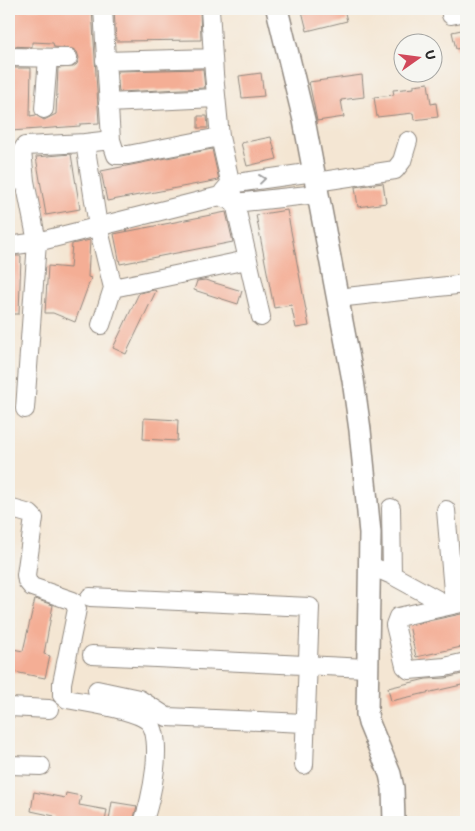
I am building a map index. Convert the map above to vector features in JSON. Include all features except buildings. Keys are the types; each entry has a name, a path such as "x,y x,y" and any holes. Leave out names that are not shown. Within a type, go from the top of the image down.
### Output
{"street":[{"path":"103,9 108,103 114,153 121,156 220,137"},
{"path":"210,9 216,98 228,194 261,316"},
{"path":"277,9 297,89 353,380 370,533 371,566 367,714 390,774 393,788 394,822"},
{"path":"9,57 68,58"},
{"path":"44,108 48,58"},
{"path":"105,61 213,58"},
{"path":"108,103 216,98"},
{"path":"25,409 37,242 17,181 22,151 25,146 111,140"},
{"path":"9,246 37,242 228,194 316,183 395,170 402,161 408,142"},
{"path":"85,143 98,226 113,288 101,325"},
{"path":"113,288 247,260"},
{"path":"337,298 466,284"},
{"path":"9,508 30,514 34,518 26,575 27,581 32,587 73,601 77,609 61,690 62,695 67,699 136,714 147,720 153,728 156,736 157,760 144,822"},
{"path":"391,508 392,575"},
{"path":"446,510 456,603"},
{"path":"371,566 456,603"},
{"path":"90,597 310,607 304,765"},
{"path":"456,603 397,618 395,624 405,666 409,670 445,667 466,662"},
{"path":"92,656 367,668"},
{"path":"97,690 139,699 167,717 305,723"},
{"path":"9,707 49,709"},
{"path":"9,765 41,766"}]}
